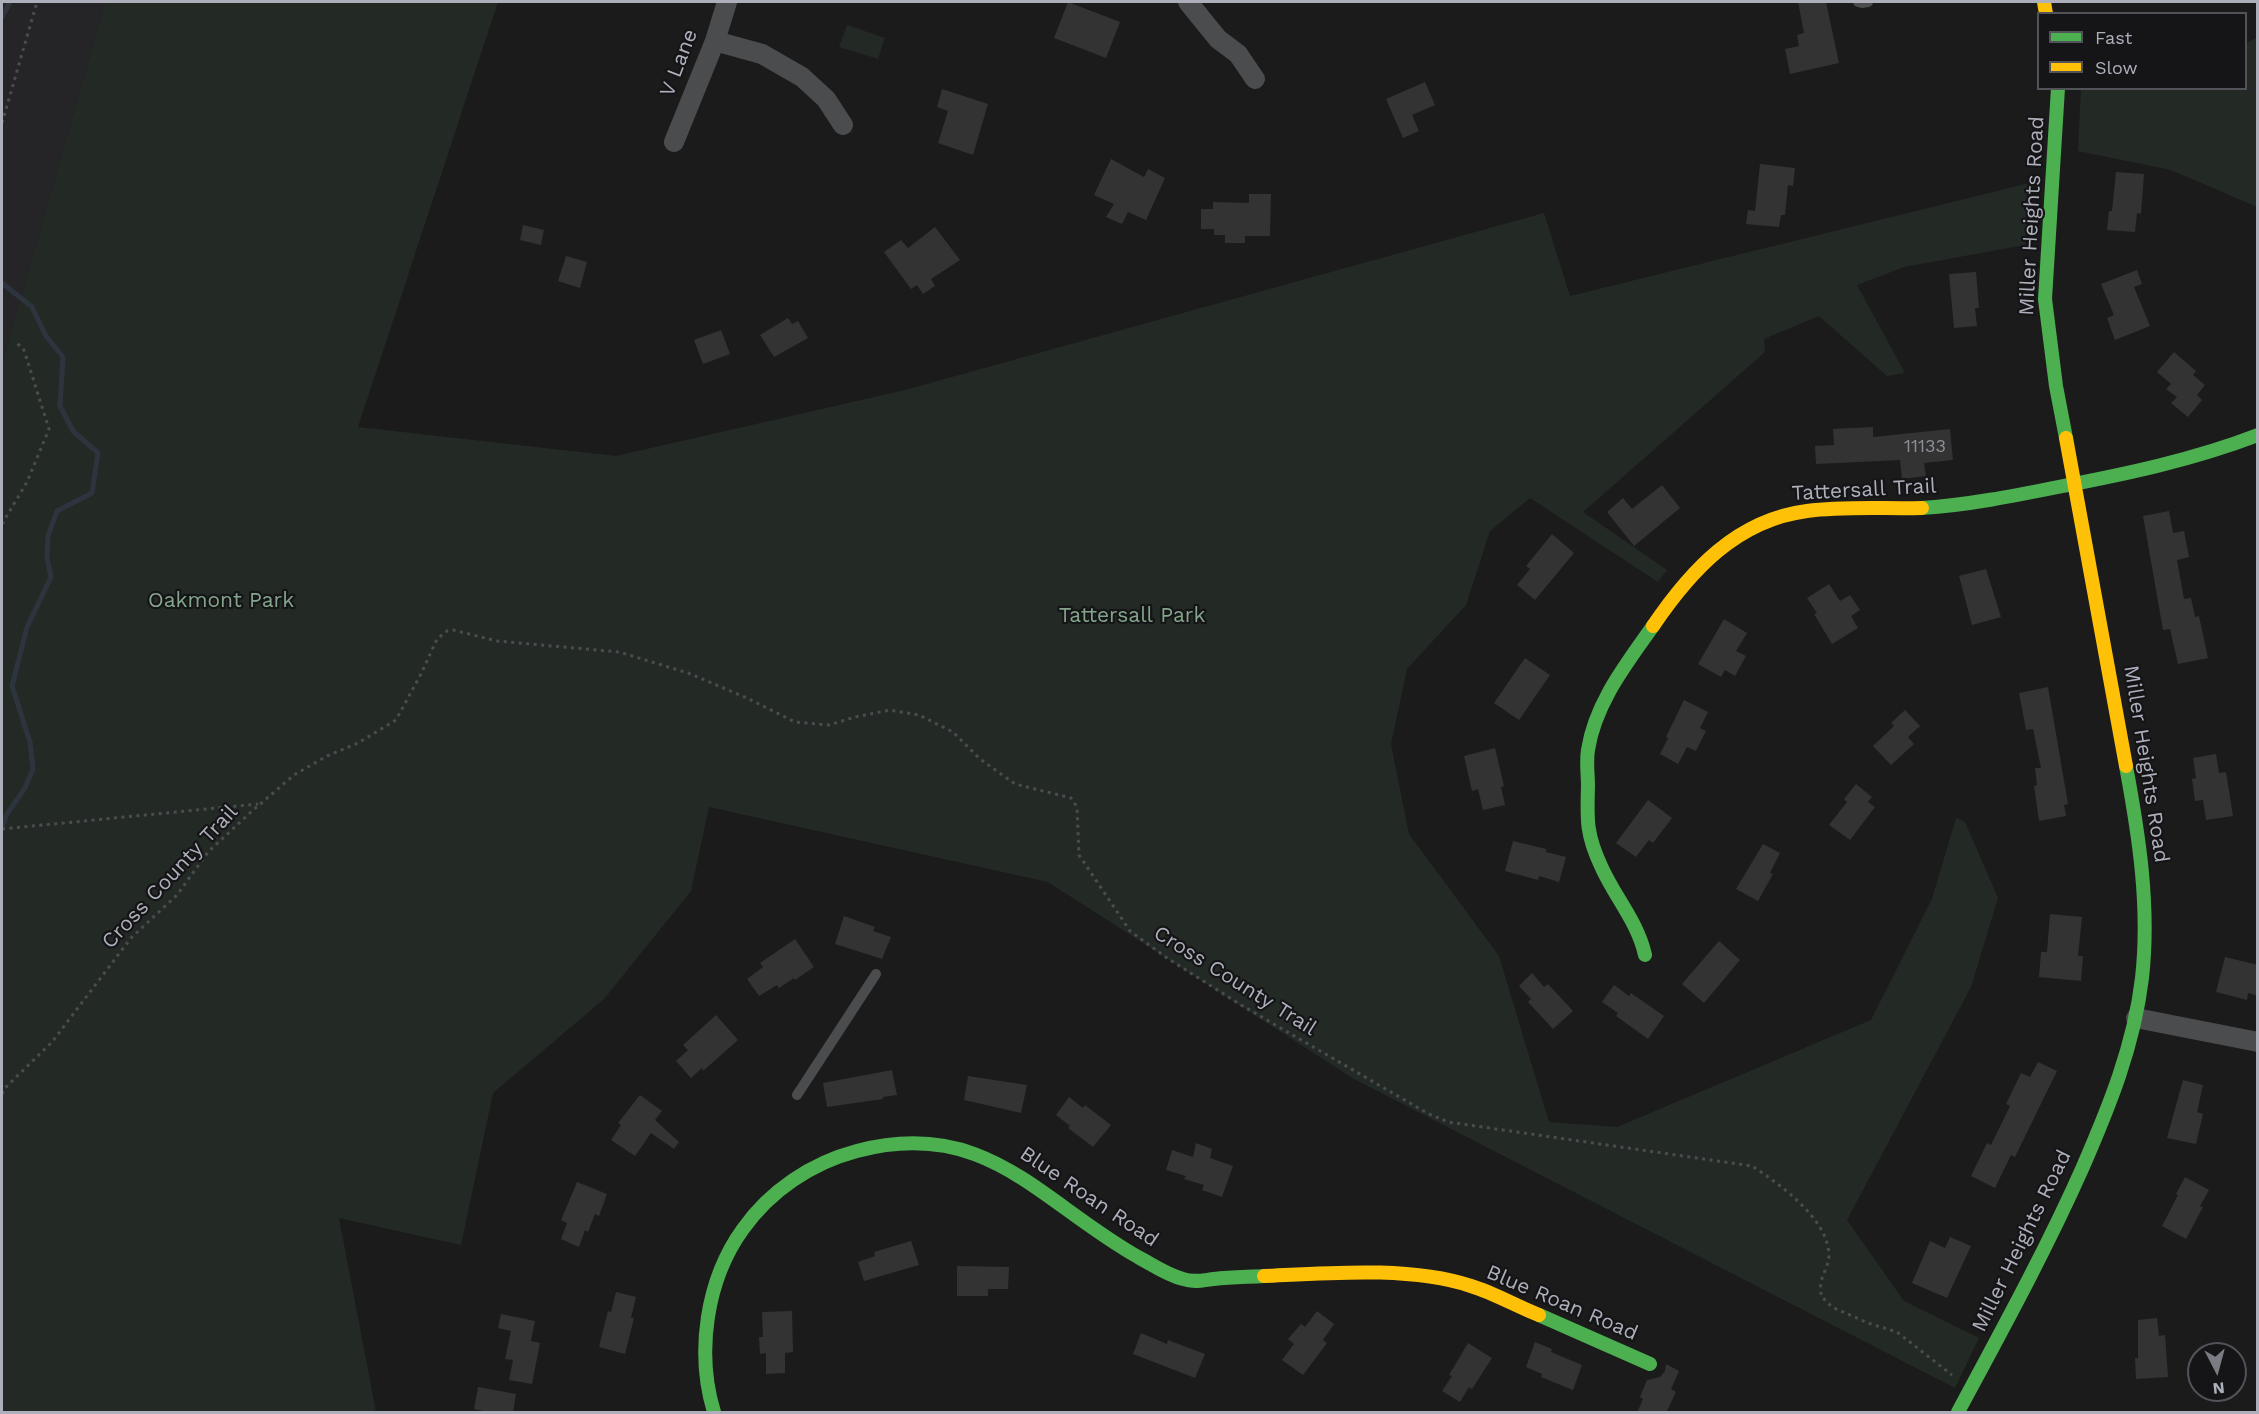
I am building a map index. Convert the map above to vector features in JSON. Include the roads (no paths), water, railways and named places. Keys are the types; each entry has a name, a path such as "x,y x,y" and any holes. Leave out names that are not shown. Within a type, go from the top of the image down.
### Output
{"street":[{"name":"V Lane","path":"674,142 715,41 727,2"},
{"path":"1188,2 1218,39 1238,54 1256,79"},
{"path":"715,41 762,54 802,77 826,99 843,125"},
{"name":"Miller Heights Road","path":"1958,1413 2056,1228 2112,1098 2136,1018 2142,977 2145,926 2139,838 2056,386 2045,299 2058,90"},
{"name":"Tattersall Trail","path":"1645,955 1643,941 1612,888 1592,843 1586,811 1587,752 1605,697 1663,610 1686,580 1716,550 1760,523 1781,516 1832,509 1899,510 1944,507 1991,500 2192,458 2258,435"},
{"path":"2136,1018 2258,1042"},
{"name":"Blue Roan Road","path":"714,1413 706,1377 707,1330 713,1294 719,1275 741,1231 758,1209 773,1196 820,1164 839,1155 868,1147 904,1143 956,1148 1014,1170 1113,1243 1188,1281 1311,1274 1396,1274 1442,1279 1470,1286 1650,1364"}],"lane":[{"path":"1858,2 1868,2"},
{"path":"797,1095 876,974"}],"waterway":[{"path":"2,17 10,2"},
{"path":"2,283 32,307 46,336 63,357 60,406 73,431 98,453 92,493 57,511 48,536 47,557 51,577 27,627 12,686 30,742 33,769 25,788 7,814 2,827"}],"park label":[{"name":"Oakmont Park","path":"221,601"},
{"name":"Tattersall Park","path":"1132,616"}]}
